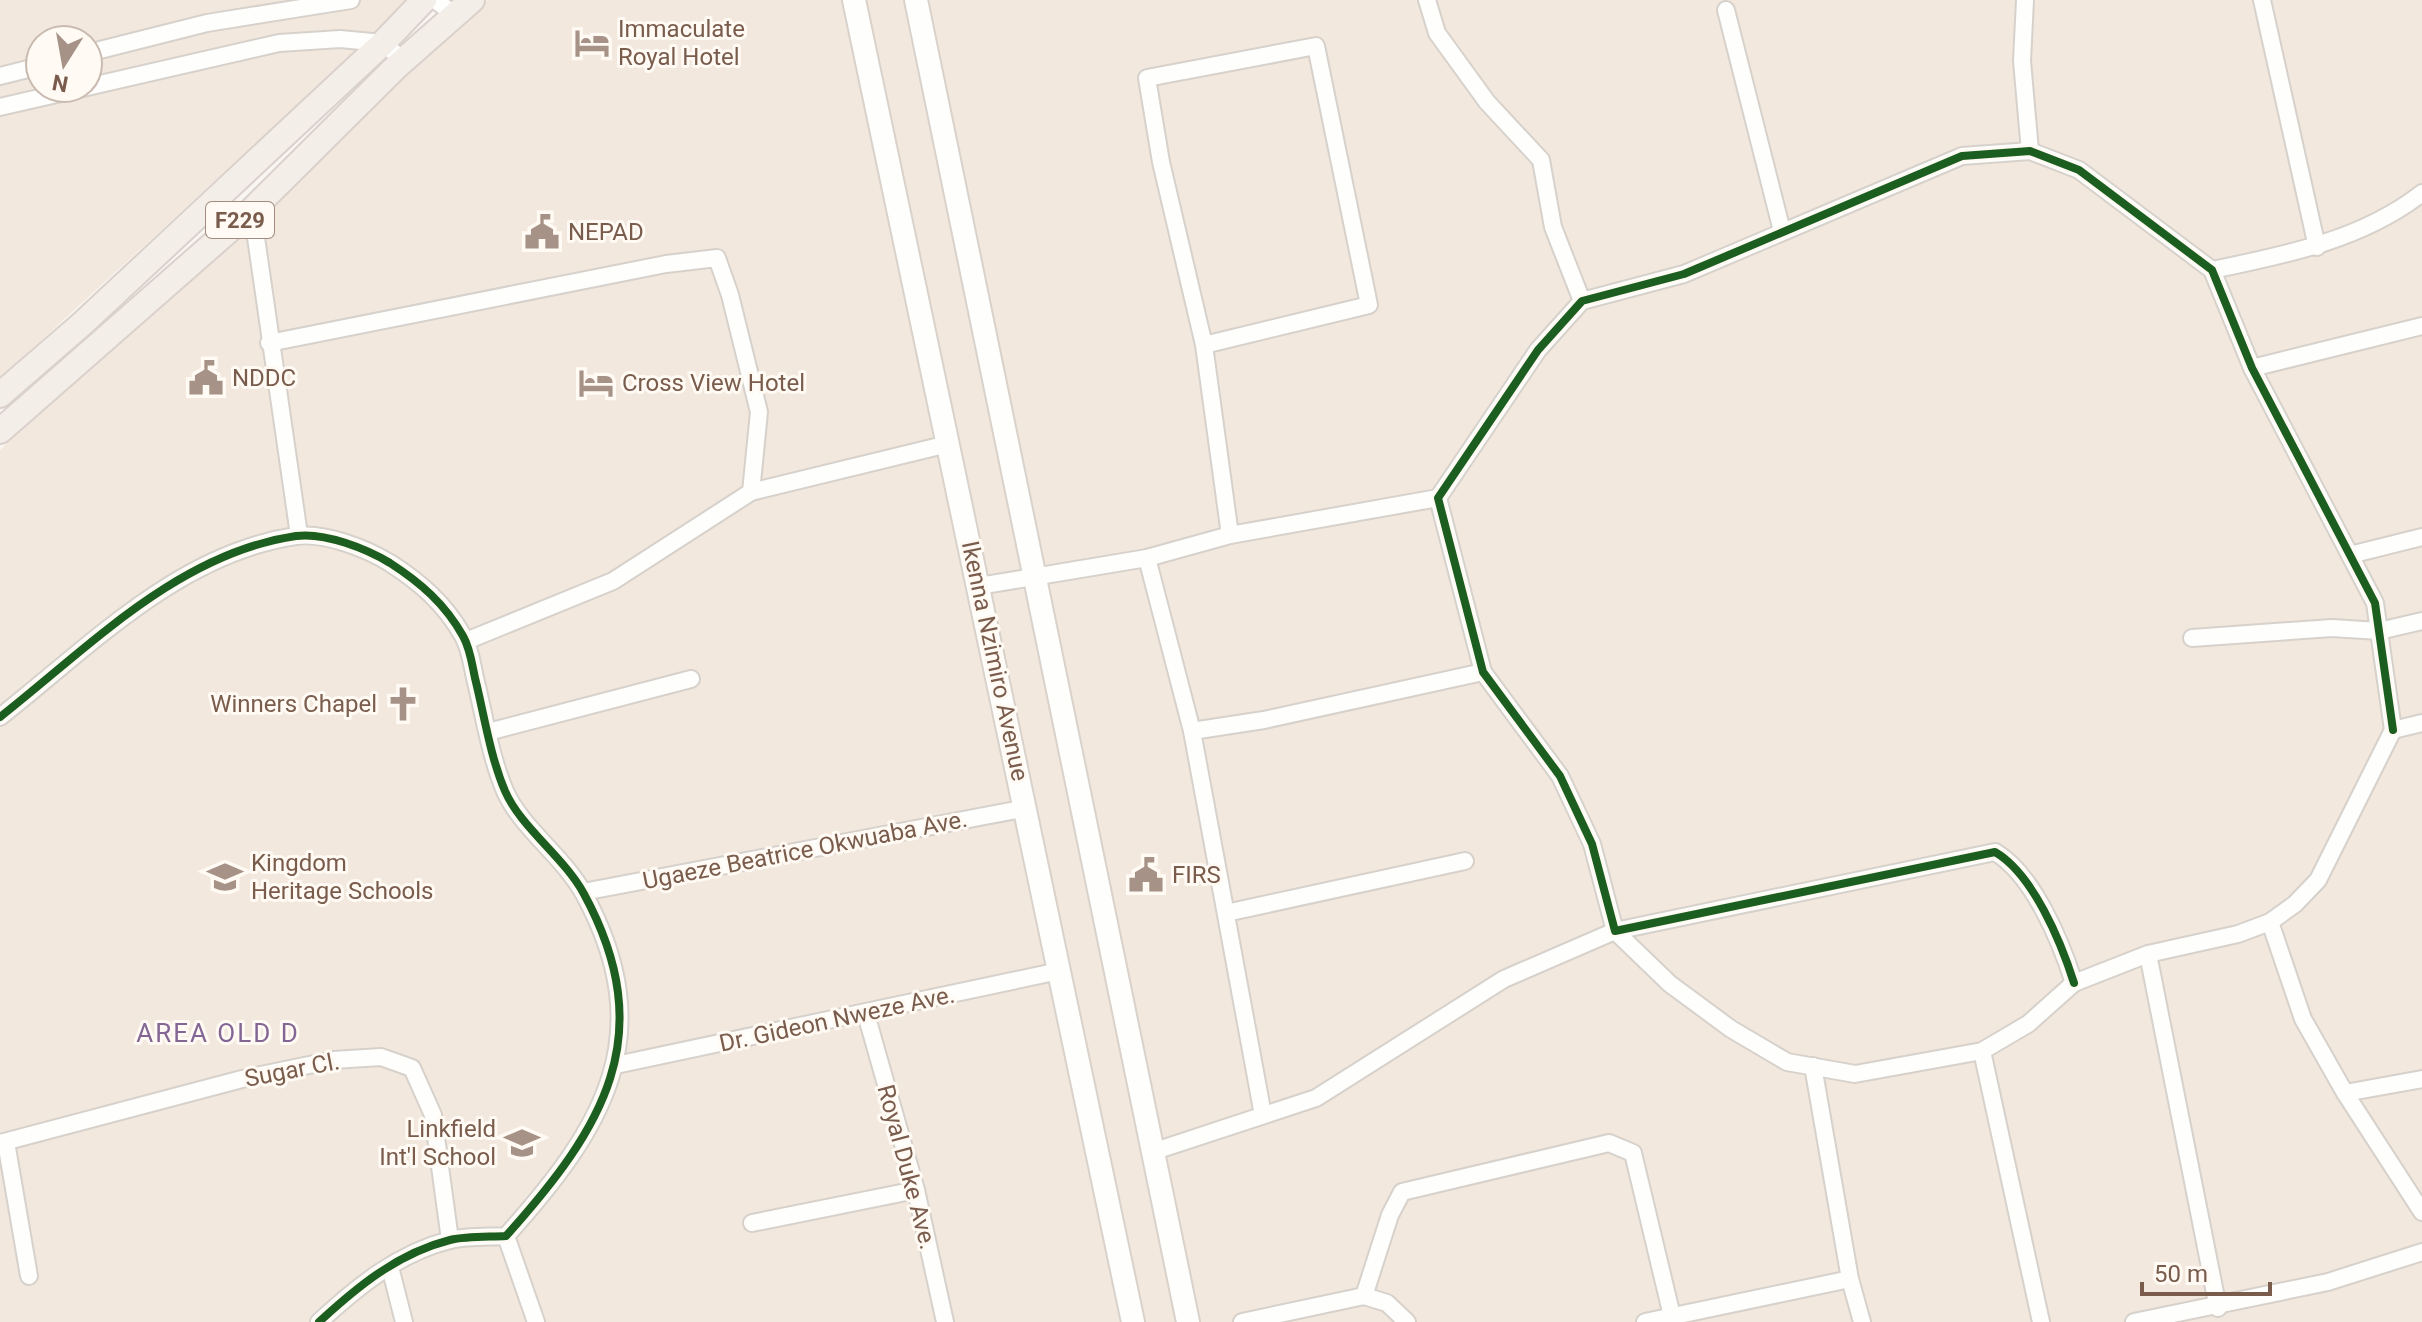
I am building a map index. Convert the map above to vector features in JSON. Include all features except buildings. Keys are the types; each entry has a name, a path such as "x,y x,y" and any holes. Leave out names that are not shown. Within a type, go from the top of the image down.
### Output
{"main road":[{"name":"F229","path":"0,395 83,323 383,43 424,0"},
{"name":"F229","path":"0,431 252,210 404,61 464,8"}],"street":[{"path":"104,49 207,23 351,0"},
{"path":"435,0 464,8"},
{"name":"Ikenna Nzimiro Avenue","path":"854,0 1027,808 1130,1321"},
{"path":"916,0 1188,1322"},
{"path":"1427,0 1437,33 1487,102 1541,160 1553,227 1582,301"},
{"path":"2025,0 2022,61 2030,151"},
{"path":"2262,0 2317,247"},
{"path":"1726,10 1782,231"},
{"path":"0,107 279,43 340,39 383,43 404,61"},
{"path":"1204,345 1369,305 1316,46 1147,78 1161,162 1204,345 1230,535"},
{"path":"0,76 24,70"},
{"path":"979,586 1147,558 1230,535 1438,498 1538,350 1582,301 1684,274 1962,156 2030,151 2079,170 2212,270 2252,368 2375,603 2393,730 2318,880 2270,922 2238,934 2148,954 2074,983 2028,1024 1982,1051 1855,1074 1787,1062 1731,1029 1670,984 1615,931 1592,844 1560,776 1483,672 1438,498"},
{"path":"2212,270 2317,247 2404,208 2422,193"},
{"path":"252,210 299,535"},
{"path":"269,343 666,264 717,258 730,295 759,412 751,492"},
{"path":"2252,368 2422,326"},
{"path":"466,641 613,581 751,492 948,444"},
{"path":"0,717 177,579 231,553 299,535 327,539 376,554 415,579 448,611 466,641 505,792 583,892 619,990 620,1033 616,1065 589,1131 553,1183 506,1236 450,1240 390,1267 363,1281 319,1322"},
{"path":"2350,555 2422,537"},
{"path":"1147,558 1192,731 1263,1115"},
{"path":"2192,638 2332,628 2379,631 2422,621"},
{"path":"1192,731 1264,720 1483,672"},
{"path":"488,732 691,679"},
{"path":"2393,730 2422,723"},
{"name":"Ugaeze Beatrice Okwuaba Ave.","path":"583,892 1027,808"},
{"path":"1152,1152 1316,1098 1504,979 1615,931 1995,852 2010,861 2060,940 2074,983"},
{"path":"1226,913 1465,861"},
{"path":"2270,922 2303,1019 2345,1093 2422,1212"},
{"path":"2148,954 2218,1308"},
{"name":"Dr. Gideon Nweze Ave.","path":"616,1065 1059,971"},
{"name":"Royal Duke Ave.","path":"866,1014 916,1190 945,1322"},
{"path":"1982,1051 2041,1322"},
{"name":"Sugar Cl.","path":"3,1142 242,1079 333,1060 381,1057 412,1068 433,1115 450,1240"},
{"path":"1813,1066 1850,1279 1862,1322"},
{"path":"2345,1093 2422,1079"},
{"path":"3,1142 29,1276"},
{"path":"1364,1296 1390,1215 1402,1192 1609,1143 1633,1153 1672,1316"},
{"path":"752,1223 916,1190"},
{"path":"506,1236 536,1322"},
{"path":"2134,1322 2218,1308 2328,1282 2422,1252"},
{"path":"390,1267 404,1322"},
{"path":"1650,1321 1850,1279"},
{"path":"1242,1322 1364,1296 1387,1303 1407,1322"}],"shaded area":[{"path":"0,0 412,0 0,378"},
{"path":"488,0 2422,0 2422,1322 0,1322 0,450"}],"cycle path":[{"path":"2074,983 2044,910 2022,876 1995,852 1615,931 1592,844 1560,776 1483,672 1438,498 1538,350 1582,301 1684,274 1962,156 2030,151 2079,170 2212,270 2252,368 2375,603 2393,730"},
{"path":"0,717 102,633 174,582 253,546 296,536 307,535 345,543 390,563 431,595 463,636 491,749 505,791 521,818 576,880 607,945 618,992 619,1036 610,1078 594,1118 570,1157 506,1236 457,1239 413,1253 363,1284 319,1322"}],"place":[{"name":"Immaculate Royal Hotel","path":"592,43"},
{"name":"NEPAD","path":"542,232"},
{"name":"NDDC","path":"206,378"},
{"name":"Cross View Hotel","path":"596,383"},
{"name":"Winners Chapel","path":"403,704"},
{"name":"FIRS","path":"1146,875"},
{"name":"Kingdom Heritage Schools","path":"225,877"},
{"name":"Linkfield Int'l School","path":"522,1143"}],"district":[{"name":"AREA OLD D","path":"218,1033"}]}
